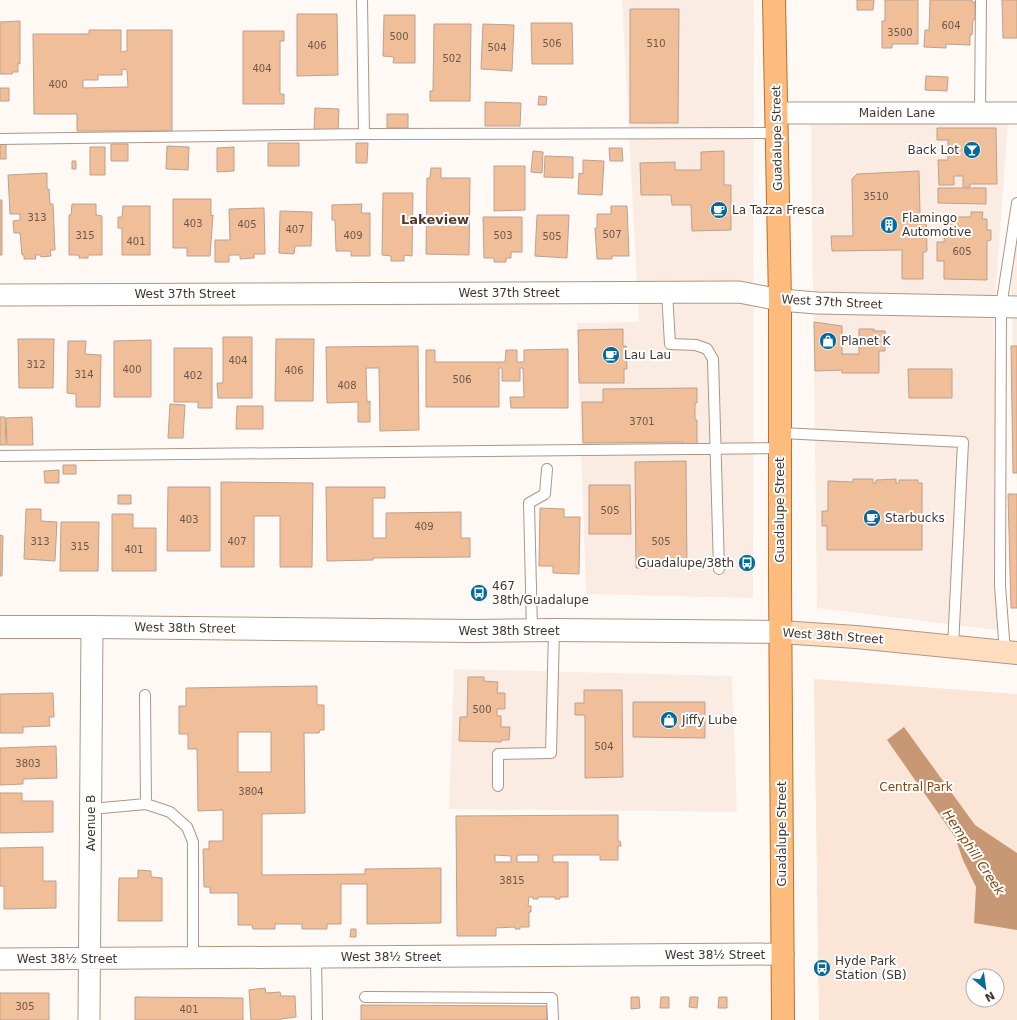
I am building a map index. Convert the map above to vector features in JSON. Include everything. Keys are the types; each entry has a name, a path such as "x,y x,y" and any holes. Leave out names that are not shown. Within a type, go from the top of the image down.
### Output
{"main road":[{"name":"Guadalupe Street","path":"774,0 780,300 780,632 783,1020"},
{"name":"West 38th Street","path":"780,632 856,637 1011,652"}],"street":[{"name":"Maiden Lane","path":"777,123 980,113 1017,113"},
{"name":"West 37th Street","path":"0,295 739,292 780,300 817,303 1009,307"},
{"name":"West 38th Street","path":"0,627 780,632"},
{"name":"Avenue B","path":"89,1020 92,627"},
{"name":"West 38½ Street","path":"0,959 783,954"}],"lane":[{"path":"362,0 364,134"},
{"path":"980,113 981,0"},
{"path":"0,139 364,134 777,123"},
{"path":"1011,652 1000,586 1009,307 1017,202"},
{"path":"667,292 670,344 696,345 707,349 713,359 719,569"},
{"path":"0,456 715,448 780,440 963,442 953,647"},
{"path":"532,630 529,503 545,494 547,469"},
{"path":"498,786 498,754 551,753 554,630"},
{"path":"145,695 146,804"},
{"path":"91,809 146,804 170,812 187,827 193,842 194,958"},
{"path":"316,957 317,1020"},
{"path":"365,997 552,998 552,1020"}],"shaded area":[{"path":"622,0 754,0 753,598 586,594 577,323 639,322"},
{"path":"1008,122 993,327 1005,631 817,608 811,125"},
{"path":"1017,220 1017,493 1011,275"},
{"path":"454,669 732,676 737,812 449,809"}],"green space":[{"name":"Central Park","path":"814,679 1017,694 1017,1020 819,1020"}],"water":[{"name":"Hemphill Creek","path":"904,727 975,825 1017,853 1017,930 974,923 976,887 963,860 955,837 887,740"}],"building":[{"path":"857,0 874,0 873,10 857,10"},
{"path":"885,0 918,0 918,44 892,44 892,48 882,48 882,21 885,21"},
{"path":"930,0 972,0 972,2 975,2 975,19 973,20 972,35 970,35 970,45 946,44 946,48 924,47 925,30 929,30"},
{"path":"1002,0 1017,0 1017,38 1003,38"},
{"path":"630,9 679,9 678,123 630,123"},
{"path":"297,14 337,14 338,75 297,76"},
{"path":"384,15 415,15 415,63 393,63 394,57 383,56"},
{"path":"20,21 20,64 18,63 18,72 13,72 12,74 0,74 0,22"},
{"path":"531,23 572,23 573,64 532,64"},
{"path":"434,24 471,24 470,101 430,101 430,91 433,91"},
{"path":"483,24 514,25 512,71 481,69"},
{"path":"89,30 121,30 121,52 127,51 127,30 172,30 172,131 77,131 77,114 34,114 33,34 89,34","holes":["122,69 127,70 128,87 83,88 83,80 98,80 98,75 122,75"]},
{"path":"243,31 284,31 284,41 280,41 280,94 284,94 284,104 243,104"},
{"path":"926,76 948,77 947,91 925,90"},
{"path":"0,88 9,88 9,101 0,101"},
{"path":"539,96 547,97 546,105 538,105"},
{"path":"485,102 521,103 520,126 485,126"},
{"path":"315,108 339,109 338,132 314,131"},
{"path":"387,114 408,114 408,128 387,128"},
{"name":"Back Lot","path":"937,128 996,128 997,184 970,184 970,187 963,187 963,176 954,176 954,185 939,185 938,160 948,160 948,140 937,140"},
{"path":"6,143 6,159 0,159 0,144"},
{"path":"268,143 299,143 299,166 268,166"},
{"path":"356,143 368,143 367,163 356,163"},
{"path":"111,144 128,144 128,161 111,161"},
{"path":"167,146 189,147 188,170 166,169"},
{"path":"90,147 105,147 105,175 90,175"},
{"path":"234,147 234,171 217,172 217,148"},
{"path":"609,148 622,148 623,161 610,161"},
{"path":"533,151 543,152 542,173 531,172"},
{"path":"724,151 724,185 731,185 731,230 692,231 691,205 672,205 671,195 641,195 640,163 675,162 675,170 701,170 701,152"},
{"path":"545,156 573,157 573,178 544,177"},
{"path":"583,160 604,161 602,195 578,194 579,173 583,174"},
{"path":"72,161 76,161 76,169 72,169"},
{"path":"494,166 525,166 525,210 494,211"},
{"path":"431,168 441,168 441,178 470,178 469,255 426,254 427,178 430,178"},
{"name":"Flamingo Automotive","path":"919,171 920,214 926,215 927,251 923,253 923,279 902,279 902,250 832,251 831,236 853,236 852,179 857,174"},
{"path":"47,173 47,189 49,189 50,204 53,204 55,250 50,250 51,256 41,257 40,255 35,255 36,259 24,259 24,255 22,255 20,233 14,233 13,221 20,220 20,214 10,214 8,175"},
{"path":"938,188 986,188 986,204 938,203"},
{"path":"383,193 413,193 412,256 404,255 404,261 391,261 391,256 382,255"},
{"path":"173,199 211,199 211,216 213,215 210,256 187,256 187,248 173,248"},
{"path":"0,200 2,200 2,255 0,255"},
{"path":"72,204 96,204 96,215 102,216 102,255 88,255 88,258 79,258 79,255 69,255 69,215 71,215"},
{"path":"362,204 361,213 370,213 370,256 351,256 351,251 336,251 335,220 332,220 332,205"},
{"path":"123,206 150,206 150,255 122,255 122,228 118,228 118,217 122,217"},
{"path":"611,206 627,206 629,256 612,256 612,259 597,259 595,228 597,228 597,214 611,214"},
{"path":"264,208 265,254 254,254 254,258 240,259 240,255 229,255 229,262 215,262 215,240 230,240 229,209"},
{"path":"280,211 312,212 311,246 295,246 294,254 279,253"},
{"path":"971,212 983,212 982,219 987,219 987,230 991,230 991,240 987,241 987,280 944,279 944,261 937,261 937,242 944,242 945,217 971,217"},
{"path":"537,215 569,215 567,258 535,256"},
{"path":"483,217 522,217 522,252 511,252 511,258 506,258 506,262 494,262 494,258 484,258"},
{"name":"Planet K","path":"814,322 842,326 842,354 859,354 859,329 885,331 885,351 879,351 879,373 842,373 842,370 815,371"},
{"path":"623,329 623,346 626,346 627,369 624,369 624,383 579,383 578,330"},
{"path":"223,337 252,337 252,398 218,398 217,383 223,383"},
{"path":"18,339 54,339 53,388 19,388"},
{"path":"276,339 314,339 313,401 275,401"},
{"path":"151,340 151,397 114,397 114,341"},
{"path":"68,341 86,341 85,354 101,355 100,407 76,407 76,394 67,393"},
{"path":"418,346 419,430 380,431 379,368 366,368 367,402 370,401 370,422 358,422 358,402 327,403 326,347"},
{"path":"1011,346 1017,346 1017,473 1013,473"},
{"path":"174,348 212,348 212,408 198,408 198,402 174,402"},
{"path":"568,349 568,408 511,408 510,397 524,397 523,368 520,368 520,381 502,381 502,368 499,368 499,407 426,407 426,350 435,350 435,362 505,362 506,350 517,350 517,362 524,362 524,350"},
{"path":"908,369 952,369 952,398 909,398"},
{"path":"697,388 695,420 697,420 697,444 683,444 683,442 583,443 582,402 603,402 603,389"},
{"path":"170,404 185,405 183,438 168,438"},
{"path":"237,406 263,406 263,429 236,429"},
{"path":"0,417 5,417 6,445 0,445"},
{"path":"32,417 33,445 7,445 6,418"},
{"path":"686,461 687,568 636,568 635,462"},
{"path":"63,465 76,465 76,474 63,474"},
{"path":"59,470 59,483 45,483 44,471"},
{"name":"Starbucks","path":"853,479 873,479 873,483 876,483 876,480 896,479 896,483 899,483 899,480 918,480 918,483 922,483 922,550 827,550 827,526 822,526 822,511 828,511 828,481 853,482"},
{"path":"221,482 313,483 312,567 280,567 280,516 254,516 254,567 221,567"},
{"path":"589,485 630,485 631,534 589,534"},
{"path":"168,487 210,487 210,551 167,551"},
{"path":"326,487 385,487 385,498 373,498 373,538 386,538 386,513 461,512 461,538 470,538 470,557 373,558 373,560 327,561"},
{"path":"1008,494 1017,494 1017,608 1011,608"},
{"path":"118,495 131,495 131,504 118,504"},
{"path":"540,508 564,509 564,517 580,517 579,574 553,573 553,566 539,566"},
{"path":"26,509 41,509 41,521 57,522 55,561 24,559"},
{"path":"112,514 133,514 133,528 156,528 156,571 112,571"},
{"path":"61,522 99,522 98,571 60,571"},
{"path":"0,535 3,536 2,576 0,576"},
{"path":"468,677 484,677 484,681 498,682 497,693 505,693 505,709 497,709 497,716 501,716 501,727 510,727 509,740 501,740 501,742 459,741 460,717 467,717"},
{"path":"317,686 317,705 324,705 324,730 320,730 319,733 304,733 305,813 262,814 262,875 365,874 365,869 441,868 441,923 367,924 367,884 341,884 341,924 327,924 327,929 302,929 302,924 275,924 275,929 253,929 252,925 238,925 238,893 210,893 210,887 204,887 203,849 209,849 209,841 223,841 223,810 198,811 197,749 188,749 188,734 179,734 179,706 186,706 186,688","holes":["238,732 271,732 271,772 238,772"]},
{"path":"584,690 622,690 623,777 585,778 585,715 575,715 575,703 584,703"},
{"path":"53,693 54,717 49,717 50,726 23,727 23,733 0,733 0,694"},
{"name":"Jiffy Lube","path":"633,702 705,702 705,738 633,737"},
{"path":"56,746 57,778 23,779 23,784 0,785 0,748"},
{"path":"0,793 22,793 22,801 53,801 53,832 0,833"},
{"path":"618,815 618,841 620,841 621,846 618,846 618,860 600,860 600,855 553,855 553,862 568,862 568,897 560,897 560,899 555,899 555,897 538,897 538,899 533,899 533,897 529,897 528,906 531,906 531,912 529,912 529,927 520,927 520,929 515,929 515,927 496,928 496,936 457,936 456,816","holes":["495,855 511,856 511,862 495,862","517,855 538,855 538,862 517,862"]},
{"path":"43,847 43,881 56,881 56,908 4,909 4,886 0,886 0,848"},
{"path":"138,870 151,871 151,877 162,878 162,921 118,921 119,878 138,878"},
{"path":"351,929 356,929 356,937 350,937"},
{"path":"265,988 266,993 280,992 281,996 295,996 296,1017 281,1020 251,1020 249,990"},
{"path":"0,993 49,993 49,1020 0,1020"},
{"path":"135,997 243,998 243,1020 135,1020"},
{"path":"631,997 639,997 640,1008 631,1009"},
{"path":"661,997 669,997 669,1008 660,1008"},
{"path":"690,997 698,997 697,1008 689,1007"},
{"path":"719,997 727,997 727,1008 718,1008"},
{"path":"361,1005 547,1006 547,1020 361,1020"}],"place":[{"name":"Back Lot","path":"972,150"},
{"name":"La Tazza Fresca","path":"719,210"},
{"name":"Flamingo Automotive","path":"889,225"},
{"name":"Planet K","path":"828,341"},
{"name":"Lau Lau","path":"611,355"},
{"name":"Starbucks","path":"872,518"},
{"name":"Guadalupe/38th","path":"747,563"},
{"name":"467 38th/Guadalupe","path":"479,593"},
{"name":"Jiffy Lube","path":"669,720"},
{"name":"Hyde Park Station (SB)","path":"822,968"}],"district":[{"name":"Lakeview","path":"435,219"}]}
